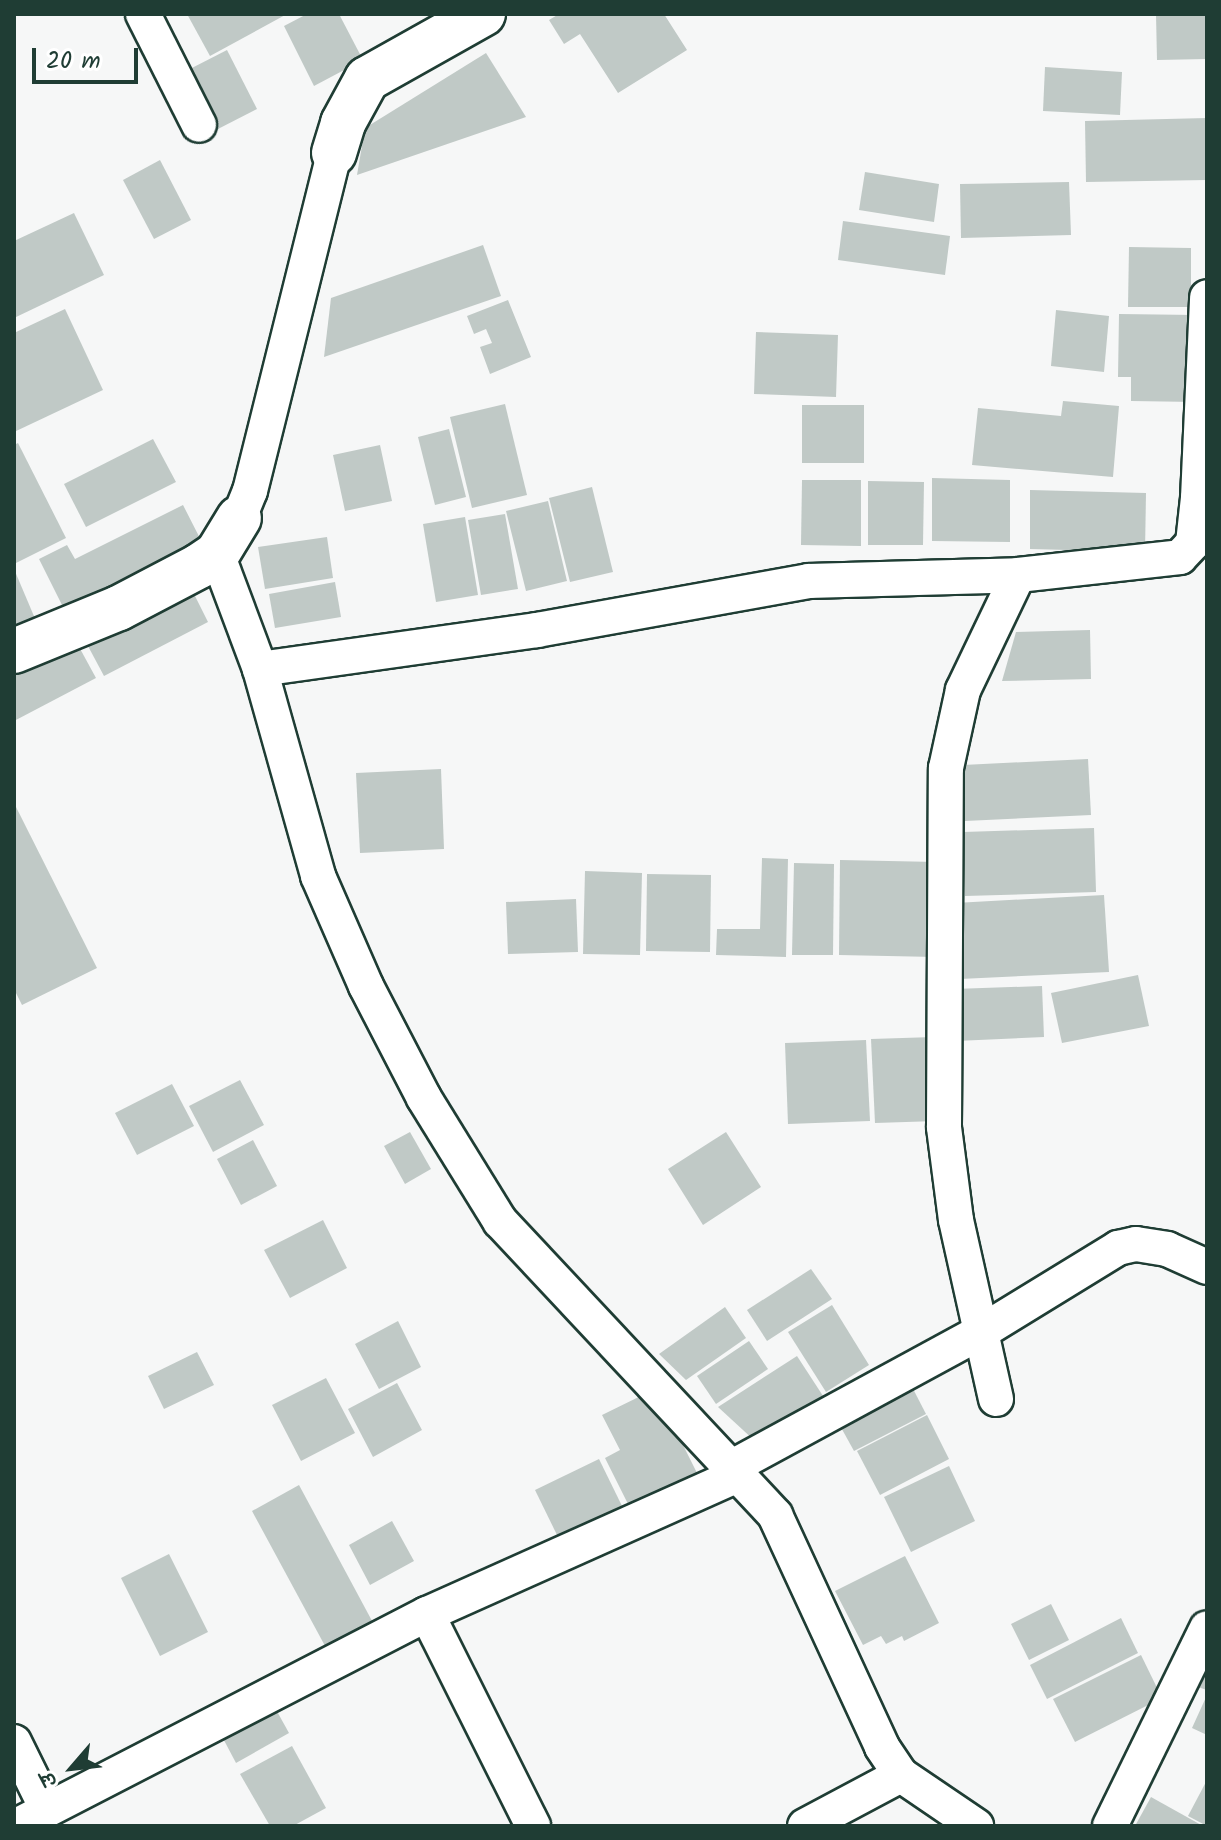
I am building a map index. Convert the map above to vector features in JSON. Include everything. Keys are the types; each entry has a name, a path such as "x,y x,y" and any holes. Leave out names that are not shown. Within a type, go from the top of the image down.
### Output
{"street":[{"path":"143,14 199,125"},
{"path":"14,651 119,608 228,536 250,491 343,123 367,79 483,14"},
{"path":"260,669 537,630 808,581 1018,575 1180,557 1200,545 1207,297"},
{"path":"228,536 260,669 318,876 366,986 424,1098 500,1221 737,1470 775,1515 882,1747 901,1775 976,1826"},
{"path":"996,1399 956,1220 944,1127 946,768 963,690 1018,575"},
{"path":"16,1826 427,1614 737,1470 981,1332 1118,1248 1136,1244 1167,1249 1207,1267"},
{"path":"427,1614 533,1826"},
{"path":"1110,1826 1207,1628"},
{"path":"14,1742 47,1809"},
{"path":"805,1826 901,1775"}],"building":[{"path":"187,14 287,14 210,56"},
{"path":"307,14 339,14 363,60 314,86 284,26"},
{"path":"559,14 664,14 687,50 618,93 580,34 564,44 549,20"},
{"path":"1156,14 1207,14 1207,59 1157,60"},
{"path":"227,50 257,109 216,130 186,71"},
{"path":"486,53 526,117 357,175 365,128"},
{"path":"1045,67 1122,72 1120,115 1043,111"},
{"path":"1207,118 1207,180 1086,182 1085,121"},
{"path":"160,160 191,220 154,239 123,180"},
{"path":"865,172 939,184 934,222 859,210"},
{"path":"1069,182 1071,235 961,238 960,184"},
{"path":"74,213 104,275 14,318 14,241"},
{"path":"843,221 950,236 945,275 838,260"},
{"path":"483,245 501,296 324,357 331,298"},
{"path":"1129,247 1191,248 1191,307 1128,307"},
{"path":"508,300 531,357 490,374 480,347 492,343 486,329 474,334 467,316"},
{"path":"65,309 103,390 14,432 14,333"},
{"path":"1056,310 1109,316 1104,372 1051,366"},
{"path":"1119,314 1196,315 1196,402 1131,401 1131,377 1118,377"},
{"path":"756,332 838,335 836,397 754,394"},
{"path":"1063,401 1119,406 1113,477 972,465 978,408 1061,416"},
{"path":"505,404 527,495 472,508 450,417"},
{"path":"802,405 864,405 864,463 802,463"},
{"path":"449,429 466,497 435,505 418,437"},
{"path":"153,439 176,482 86,527 64,484"},
{"path":"18,443 66,538 14,564 14,445"},
{"path":"380,445 392,501 345,511 333,455"},
{"path":"932,478 1010,480 1010,542 932,541"},
{"path":"802,480 861,480 861,546 801,545"},
{"path":"868,481 924,482 923,545 868,545"},
{"path":"592,487 613,572 570,582 549,498"},
{"path":"1030,490 1146,493 1145,552 1030,549"},
{"path":"548,501 567,581 526,591 506,511"},
{"path":"183,505 209,556 72,625 39,559 67,545 75,559"},
{"path":"505,514 518,589 481,595 468,520"},
{"path":"465,517 478,595 436,602 423,524"},
{"path":"327,537 333,578 265,589 258,547"},
{"path":"14,569 39,628 14,639"},
{"path":"186,578 208,622 104,676 81,633"},
{"path":"335,582 341,617 275,628 269,594"},
{"path":"1090,630 1091,679 1002,681 1016,632"},
{"path":"72,634 96,678 14,721 14,665"},
{"path":"1088,759 1091,815 965,821 963,765"},
{"path":"441,769 444,849 360,853 356,773"},
{"path":"14,803 97,968 22,1005 14,989"},
{"path":"1094,828 1096,892 965,896 963,832"},
{"path":"762,858 788,859 786,957 716,955 717,929 760,929"},
{"path":"840,860 937,862 936,957 839,955"},
{"path":"794,863 834,864 833,955 792,955"},
{"path":"585,871 642,873 640,955 583,954"},
{"path":"647,874 711,875 710,952 646,951"},
{"path":"1104,895 1109,972 960,979 955,903"},
{"path":"576,899 578,952 508,954 506,902"},
{"path":"1138,975 1149,1026 1062,1043 1051,993"},
{"path":"1042,986 1044,1037 956,1041 954,989"},
{"path":"934,1037 937,1121 875,1123 871,1039"},
{"path":"866,1040 870,1121 788,1124 785,1043"},
{"path":"240,1080 264,1125 213,1152 189,1106"},
{"path":"172,1084 194,1126 137,1155 115,1113"},
{"path":"410,1132 431,1169 405,1184 384,1146"},
{"path":"726,1132 761,1187 703,1225 668,1169"},
{"path":"253,1140 277,1186 241,1205 217,1159"},
{"path":"323,1220 347,1268 290,1298 264,1250"},
{"path":"811,1269 832,1299 767,1341 747,1310"},
{"path":"832,1305 869,1365 826,1392 788,1332"},
{"path":"725,1307 746,1338 686,1380 659,1354"},
{"path":"398,1321 421,1367 379,1389 355,1344"},
{"path":"749,1341 768,1369 716,1404 697,1376"},
{"path":"197,1352 214,1385 164,1409 148,1376"},
{"path":"797,1356 825,1399 756,1442 718,1407"},
{"path":"326,1378 355,1433 301,1461 272,1405"},
{"path":"397,1383 422,1430 373,1457 348,1409"},
{"path":"910,1383 926,1414 854,1451 838,1422"},
{"path":"655,1389 698,1475 630,1508 605,1458 620,1450 602,1415"},
{"path":"927,1415 949,1459 880,1495 857,1451"},
{"path":"599,1459 622,1506 558,1537 535,1490"},
{"path":"949,1466 975,1521 911,1552 884,1497"},
{"path":"299,1485 378,1632 331,1657 252,1511"},
{"path":"392,1521 414,1561 370,1585 349,1545"},
{"path":"169,1554 208,1632 160,1656 121,1578"},
{"path":"905,1556 939,1623 904,1641 902,1636 886,1644 881,1636 863,1645 835,1591"},
{"path":"1051,1604 1069,1640 1029,1660 1011,1624"},
{"path":"1121,1618 1138,1653 1047,1699 1030,1665"},
{"path":"1141,1655 1162,1698 1075,1742 1053,1699"},
{"path":"1207,1659 1207,1690 1185,1683"},
{"path":"1207,1695 1207,1735 1192,1728"},
{"path":"269,1697 289,1733 236,1763 217,1727"},
{"path":"292,1746 326,1808 293,1826 270,1826 240,1774"},
{"path":"1207,1780 1207,1826 1188,1816"},
{"path":"1151,1797 1203,1826 1135,1826"}]}
